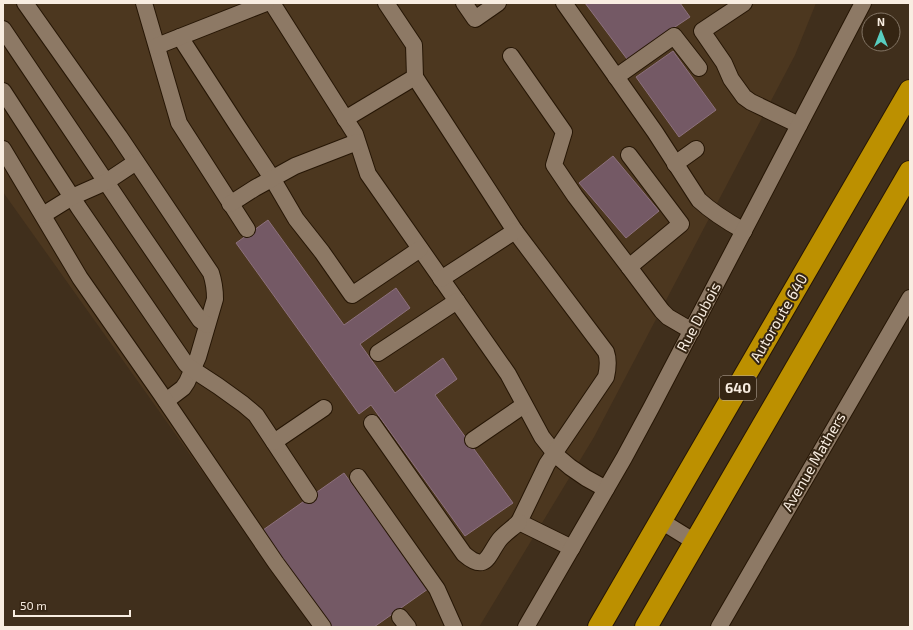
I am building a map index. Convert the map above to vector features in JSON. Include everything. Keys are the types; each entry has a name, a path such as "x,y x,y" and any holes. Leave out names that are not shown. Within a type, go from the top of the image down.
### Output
{"highway":[{"name":"Autoroute 640","path":"599,627 910,91"},
{"name":"640","path":"646,627 910,172"}],"street":[{"path":"25,3 136,162 211,273 214,281 215,299 198,357 183,388 166,401"},
{"path":"144,3 179,123 246,229"},
{"path":"157,46 266,3"},
{"path":"272,3 355,134 368,174 508,374 542,438 570,467 606,489"},
{"path":"372,423 464,554 469,559 480,563 488,559 501,538 519,522 547,464 606,377 608,369 608,358 602,345 514,231 415,77 414,45 386,3"},
{"path":"464,3 475,19 498,3"},
{"path":"564,3 655,132 695,195 704,205 726,221 744,231"},
{"path":"744,3 702,31 724,64 731,80 744,97 751,102 799,125"},
{"name":"Rue Dubois","path":"526,627 624,458 863,3"},
{"path":"3,29 200,320 207,325"},
{"path":"616,77 674,36 699,68"},
{"path":"180,37 272,178 296,219 322,252 352,295 420,249"},
{"path":"511,56 564,132 554,165 575,196 662,311 674,321 692,331"},
{"path":"345,119 415,77"},
{"path":"3,92 72,197 186,364 256,415 309,494"},
{"path":"230,204 272,178 295,166 357,142"},
{"path":"3,149 80,278 276,563 323,627"},
{"path":"675,164 696,149"},
{"path":"629,155 681,224 629,267"},
{"path":"43,215 72,197 106,182 136,162"},
{"path":"441,279 514,231"},
{"name":"Avenue Mathers","path":"719,627 910,298"},
{"path":"378,353 456,301"},
{"path":"473,440 524,405"},
{"path":"274,442 324,408"},
{"path":"358,477 437,589 454,627"},
{"path":"661,521 695,542"},
{"path":"519,522 572,548"},
{"path":"611,627 632,571"},
{"path":"637,627 665,594"}],"shaded area":[{"path":"3,3 816,3 795,55 594,437 479,627 313,627 3,192"}],"building":[{"path":"585,3 680,3 690,17 627,59"},
{"path":"673,51 716,110 679,137 636,77"},
{"path":"613,156 659,211 626,238 579,183"},
{"path":"268,220 344,325 396,288 410,308 360,344 395,393 443,358 457,379 435,395 513,503 465,536 371,405 359,414 236,243"},
{"path":"344,473 428,589 374,627 332,627 263,530"}]}
